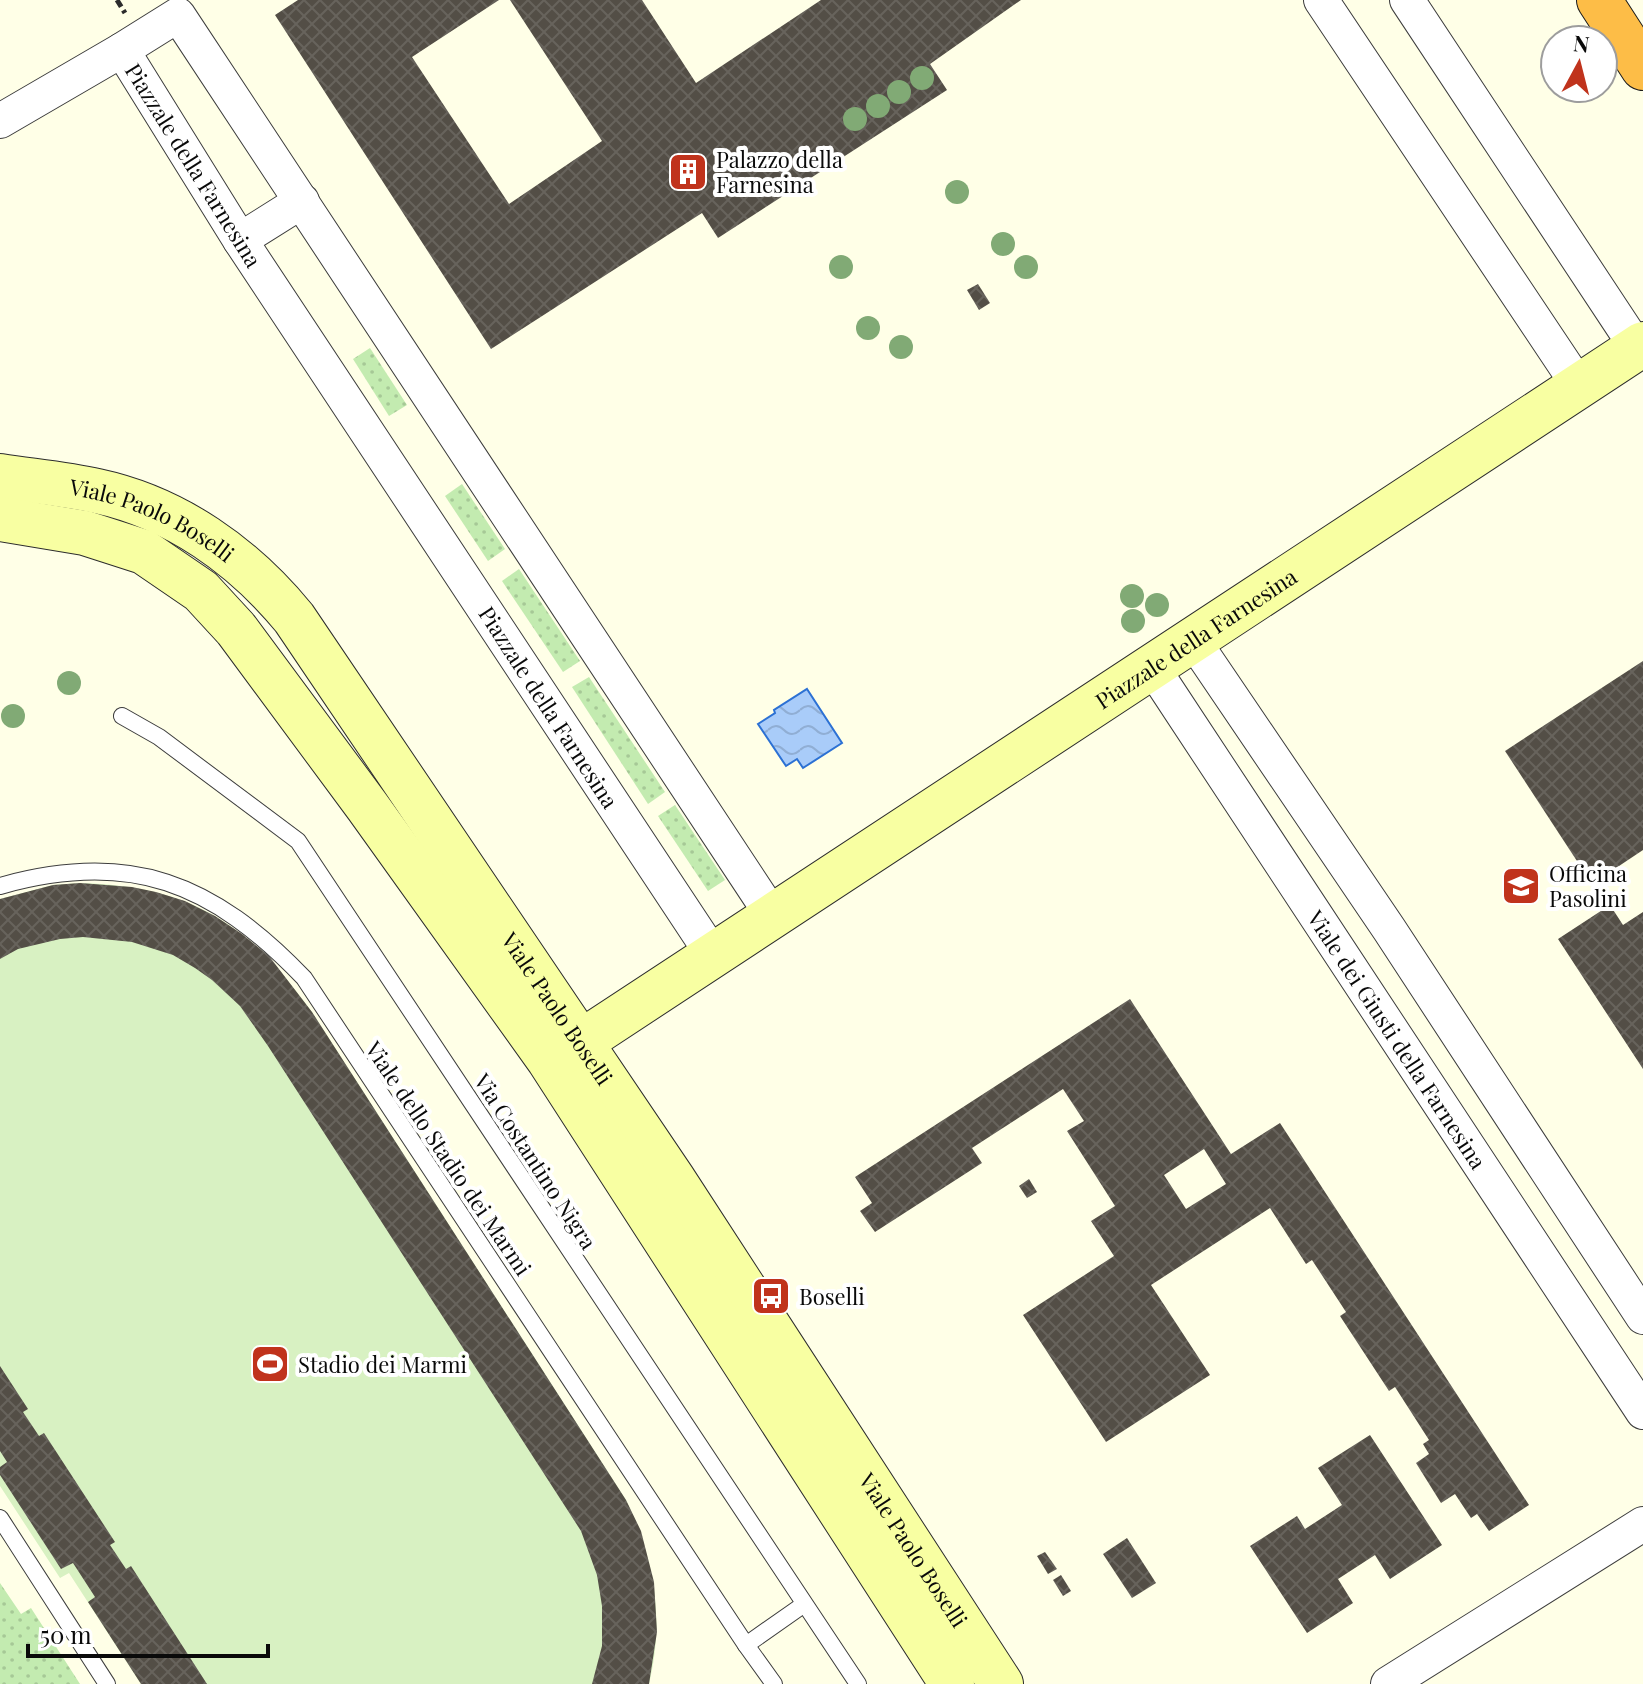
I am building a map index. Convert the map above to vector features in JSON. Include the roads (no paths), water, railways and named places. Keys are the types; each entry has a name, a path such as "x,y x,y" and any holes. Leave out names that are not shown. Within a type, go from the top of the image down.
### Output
{"highway":[{"path":"1599,0 1643,68"}],"street":[{"path":"1321,0 1579,386"},
{"name":"Piazzale della Farnesina","path":"565,1051 1640,346 1407,0"},
{"name":"Piazzale della Farnesina","path":"713,955 240,240 122,50 178,15 772,915"},
{"path":"0,121 122,50"},
{"path":"240,240 302,201"},
{"name":"Viale Paolo Boselli","path":"0,476 96,491 153,508 201,534 260,579 303,629 565,1051 656,1190 1001,1684"},
{"name":"Viale Paolo Boselli","path":"0,519 85,533 118,542 164,563 201,591 268,668 565,1051"},
{"path":"1193,640 1389,929 1643,1317"},
{"name":"Viale dei Giusti della Farnesina","path":"1152,667 1643,1412"},
{"path":"1344,957 1389,929"},
{"path":"1508,1206 1551,1177"},
{"name":"Viale Paolo Boselli","path":"656,1190 857,1534 952,1684"},
{"path":"1388,1684 1632,1530"}],"lane":[{"name":"Via Costantino Nigra","path":"122,716 159,737 298,841 858,1684"},
{"name":"Viale dello Stadio dei Marmi","path":"0,886 49,874 92,871 133,874 178,886 217,903 276,948 313,990 774,1684"},
{"path":"0,1518 107,1684"},
{"path":"746,1645 803,1605"}],"water":[{"path":"807,689 842,743 803,768 797,759 786,766 758,724"}],"place":[{"name":"Palazzo della Farnesina","path":"688,172"},
{"name":"Officina Pasolini","path":"1521,886"},
{"name":"Boselli","path":"771,1296"},
{"name":"Stadio dei Marmi","path":"270,1364"}]}
